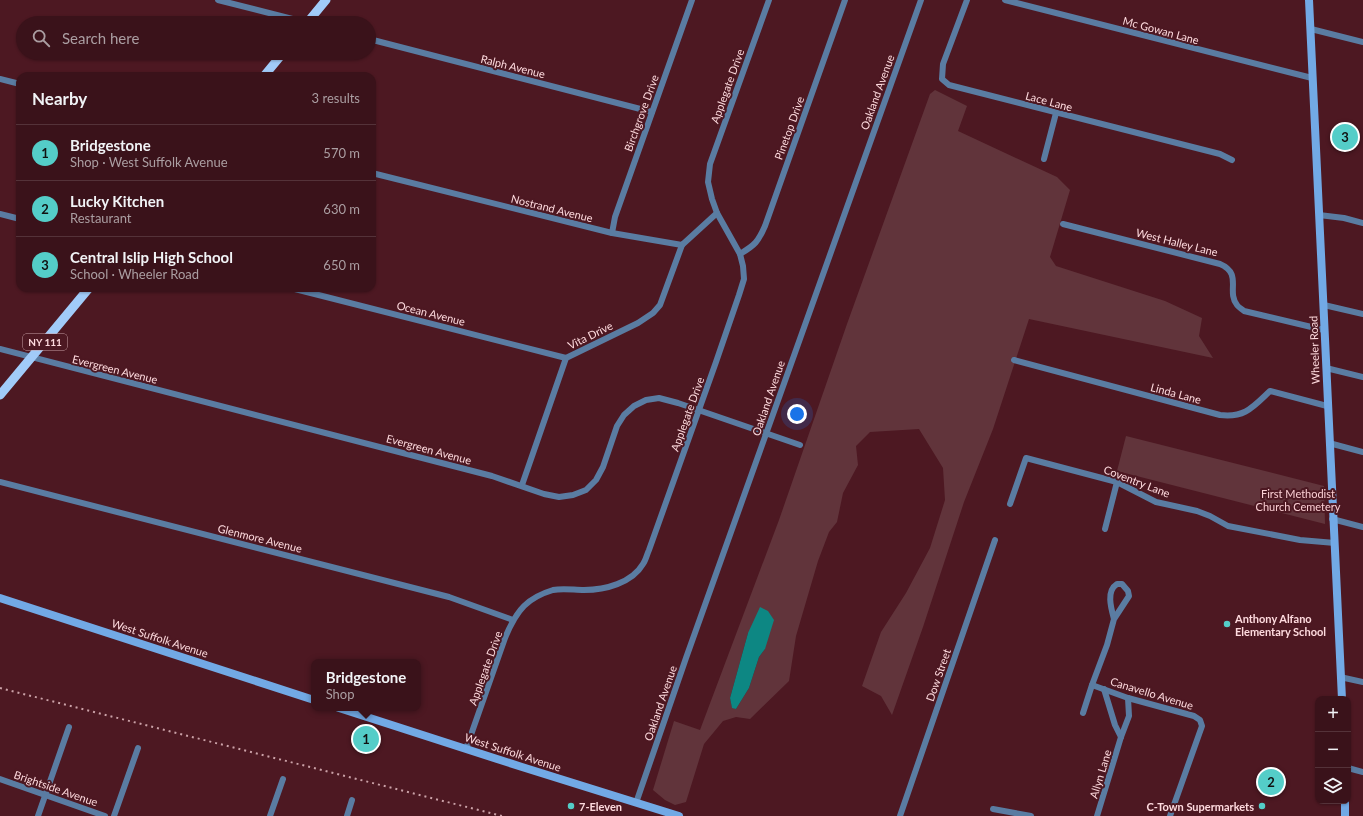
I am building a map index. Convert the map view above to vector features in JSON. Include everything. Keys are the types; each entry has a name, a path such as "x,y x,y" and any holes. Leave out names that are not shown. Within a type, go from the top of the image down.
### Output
{"main road":[{"path":"313,16 326,0"},
{"name":"Wheeler Road","path":"1309,0 1324,305 1332,519 1335,542 1342,696"},
{"path":"267,72 277,60"},
{"name":"NY 111","path":"0,395 86,292"},
{"name":"West Suffolk Avenue","path":"0,598 311,699"},
{"name":"West Suffolk Avenue","path":"349,711 678,816"},
{"path":"1345,804 1346,816"}],"street":[{"path":"218,0 281,16"},
{"name":"Birchgrove Drive","path":"612,233 615,216 692,0"},
{"name":"Applegate Drive","path":"466,749 513,620 524,606 537,597 553,590 600,589 616,585 632,576 643,564 744,279 740,254 717,213 708,182 710,164 769,0"},
{"name":"Pinetop Drive","path":"740,254 750,248 758,240 765,226 845,0"},
{"name":"Oakland Avenue","path":"636,803 689,650 921,0"},
{"name":"Lace Lane","path":"967,0 943,64 942,79 949,85 1220,154 1232,160"},
{"name":"Mc Gowan Lane","path":"1005,0 1312,78"},
{"path":"1311,29 1363,42"},
{"name":"Ralph Avenue","path":"376,41 652,112"},
{"path":"0,79 16,83"},
{"path":"1044,159 1056,113"},
{"name":"Nostrand Avenue","path":"376,174 612,233 682,245"},
{"path":"682,245 717,213"},
{"path":"0,214 16,218"},
{"path":"1319,215 1344,218 1363,223"},
{"name":"West Halley Lane","path":"1063,224 1228,267 1232,276 1236,305 1244,310 1324,330"},
{"name":"Vita Drive","path":"522,485 566,358 638,323 653,313 660,305 682,245"},
{"name":"Ocean Avenue","path":"307,292 566,358"},
{"path":"1324,305 1363,314"},
{"name":"Evergreen Avenue","path":"0,349 414,455 492,476 522,485 544,494 559,497 573,495 586,490 596,480 603,467 617,426 624,415 634,406 646,400 659,398 698,409 800,445"},
{"name":"Linda Lane","path":"1014,360 1220,415 1232,416 1243,414 1254,407 1270,391 1327,406"},
{"path":"1326,368 1363,377"},
{"path":"1329,443 1363,452"},
{"name":"Coventry Lane","path":"1010,504 1026,458 1117,482 1156,502 1197,511 1228,526 1288,538 1335,542"},
{"name":"Glenmore Avenue","path":"0,482 450,597 513,620"},
{"path":"1105,528 1117,482"},
{"path":"1332,519 1363,527"},
{"name":"Dow Street","path":"900,816 994,540"},
{"name":"Canavello Avenue","path":"1083,713 1114,619 1129,596 1128,591 1122,584 1117,584 1112,590 1110,605 1114,619"},
{"path":"1340,676 1363,682"},
{"name":"Canavello Avenue","path":"1092,685 1128,698 1194,716 1200,720 1202,726 1170,816"},
{"path":"1104,689 1115,725 1121,737"},
{"name":"Allyn Lane","path":"1097,816 1121,737 1129,716 1128,698"},
{"path":"38,816 70,727"},
{"path":"114,816 138,748"},
{"path":"1351,769 1363,772"},
{"name":"Brightside Avenue","path":"0,779 105,816"},
{"path":"270,816 284,779"},
{"path":"347,816 352,800"},
{"path":"993,809 1031,816"}],"green space":[{"path":"935,90 967,106 958,131 1057,177 1070,190 1050,257 1056,266 1165,301 1202,318 1199,336 1213,358 1029,319 993,429 964,502 892,715 881,696 862,686 881,632 906,593 930,548 945,500 943,468 919,429 870,432 856,446 858,465 843,493 837,522 829,532 818,561 796,636 789,681 750,719 736,717 723,721 704,744 686,802 675,805 665,800 653,790 674,721 700,730 779,520 847,324 930,94","holes":["748,633 765,649 759,657 749,688 736,709 732,707 730,698"]},
{"name":"First Methodist Church Cemetery","path":"1126,436 1324,486 1325,524 1117,471"}],"water":[{"path":"760,607 768,611 774,620 765,649 759,657 749,688 736,709 732,708 730,698 748,633"}],"railway":[{"path":"0,688 502,816"}],"place":[{"name":"Central Islip High School","path":"1345,137"},
{"name":"Anthony Alfano Elementary School","path":"1227,624"},
{"name":"Bridgestone","path":"366,739"},
{"name":"Lucky Kitchen","path":"1271,782"},
{"name":"7-Eleven","path":"571,806"},
{"name":"C‑Town Supermarkets","path":"1262,806"}]}
